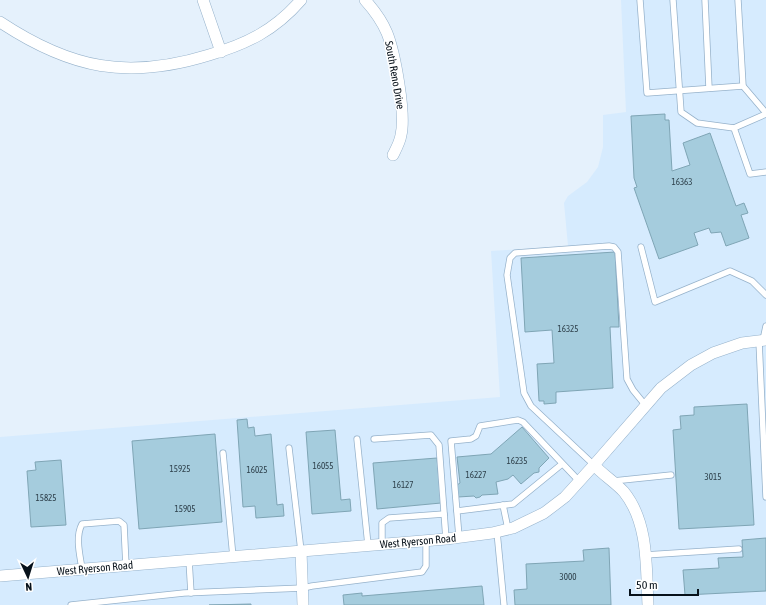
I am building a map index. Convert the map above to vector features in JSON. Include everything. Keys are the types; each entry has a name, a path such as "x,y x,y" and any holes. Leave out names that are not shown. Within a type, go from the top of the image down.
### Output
{"street":[{"path":"203,0 221,52"},
{"path":"0,22 31,42 47,50 78,61 101,66 152,68 194,60 221,52 260,35 281,21 301,0"},
{"name":"South Reno Drive","path":"365,0 379,18 387,32 394,60 403,117 401,136 393,155"},
{"name":"West Ryerson Road","path":"0,576 459,538 508,529 544,513 565,496 661,388 699,360 713,353 742,343 763,340"},
{"path":"594,465 625,494 637,517 642,532 645,555 648,605"},
{"path":"301,551 304,605"}],"lane":[{"path":"640,0 647,93 743,86"},
{"path":"673,0 678,90 681,112 697,123 734,128 766,113 743,86 738,0"},
{"path":"705,0 710,88"},
{"path":"734,128 750,174 766,172"},
{"path":"594,465 531,406 524,393 507,275 510,258 515,253 609,246 614,247 618,252 627,379 633,390 646,406"},
{"path":"641,247 655,302 730,271 752,281 766,295"},
{"path":"766,326 763,340 766,497"},
{"path":"459,538 451,441 471,439 476,436 480,426 518,420 523,422 579,481"},
{"path":"374,439 431,435 439,445 446,539"},
{"path":"357,439 368,545"},
{"path":"289,448 301,551"},
{"path":"223,453 233,557"},
{"path":"457,510 513,504 562,464"},
{"path":"613,482 671,476"},
{"path":"503,505 508,529"},
{"path":"382,544 382,523 389,518 444,514"},
{"path":"82,569 79,530 82,524 119,521 124,525 126,566"},
{"path":"497,532 504,605"},
{"path":"70,605 191,593 303,588 422,572 426,566 426,541"},
{"path":"645,555 739,549"},
{"path":"189,560 191,593"}],"shaded area":[{"path":"621,0 766,0 766,605 0,605 0,437 500,397 491,251 568,246 564,203 568,196 587,182 598,167 603,147 603,115 626,112"}],"building":[{"path":"665,114 665,120 669,120 672,171 690,165 683,143 710,133 736,206 744,203 748,213 741,215 749,238 726,246 721,232 711,233 709,228 694,233 698,245 659,259 634,188 637,187 634,178 631,116"},
{"path":"615,252 619,327 610,327 613,388 556,392 556,403 544,404 544,401 539,401 537,364 554,363 552,330 525,332 521,258"},
{"path":"747,404 754,525 679,529 673,430 681,429 680,416 694,415 694,407"},
{"path":"247,419 248,428 254,427 255,436 271,434 277,505 283,504 284,516 256,518 255,506 243,507 237,420"},
{"path":"522,427 549,458 539,468 539,472 534,473 521,484 513,475 508,479 496,482 498,494 482,495 476,498 474,496 458,497 457,485 460,483 457,457 491,454"},
{"path":"335,430 341,500 350,499 351,511 312,514 306,432"},
{"path":"215,434 222,522 139,529 132,441"},
{"path":"437,458 441,503 377,509 373,463"},
{"path":"61,460 66,525 31,527 27,471 36,470 35,462"},
{"path":"766,538 766,591 685,595 683,570 719,568 718,558 743,557 742,540"},
{"path":"609,548 611,605 515,605 514,590 527,589 526,564 584,561 583,550"},
{"path":"482,586 484,605 344,605 343,595 362,593 362,596"},
{"path":"251,604 251,605 209,605"}]}
